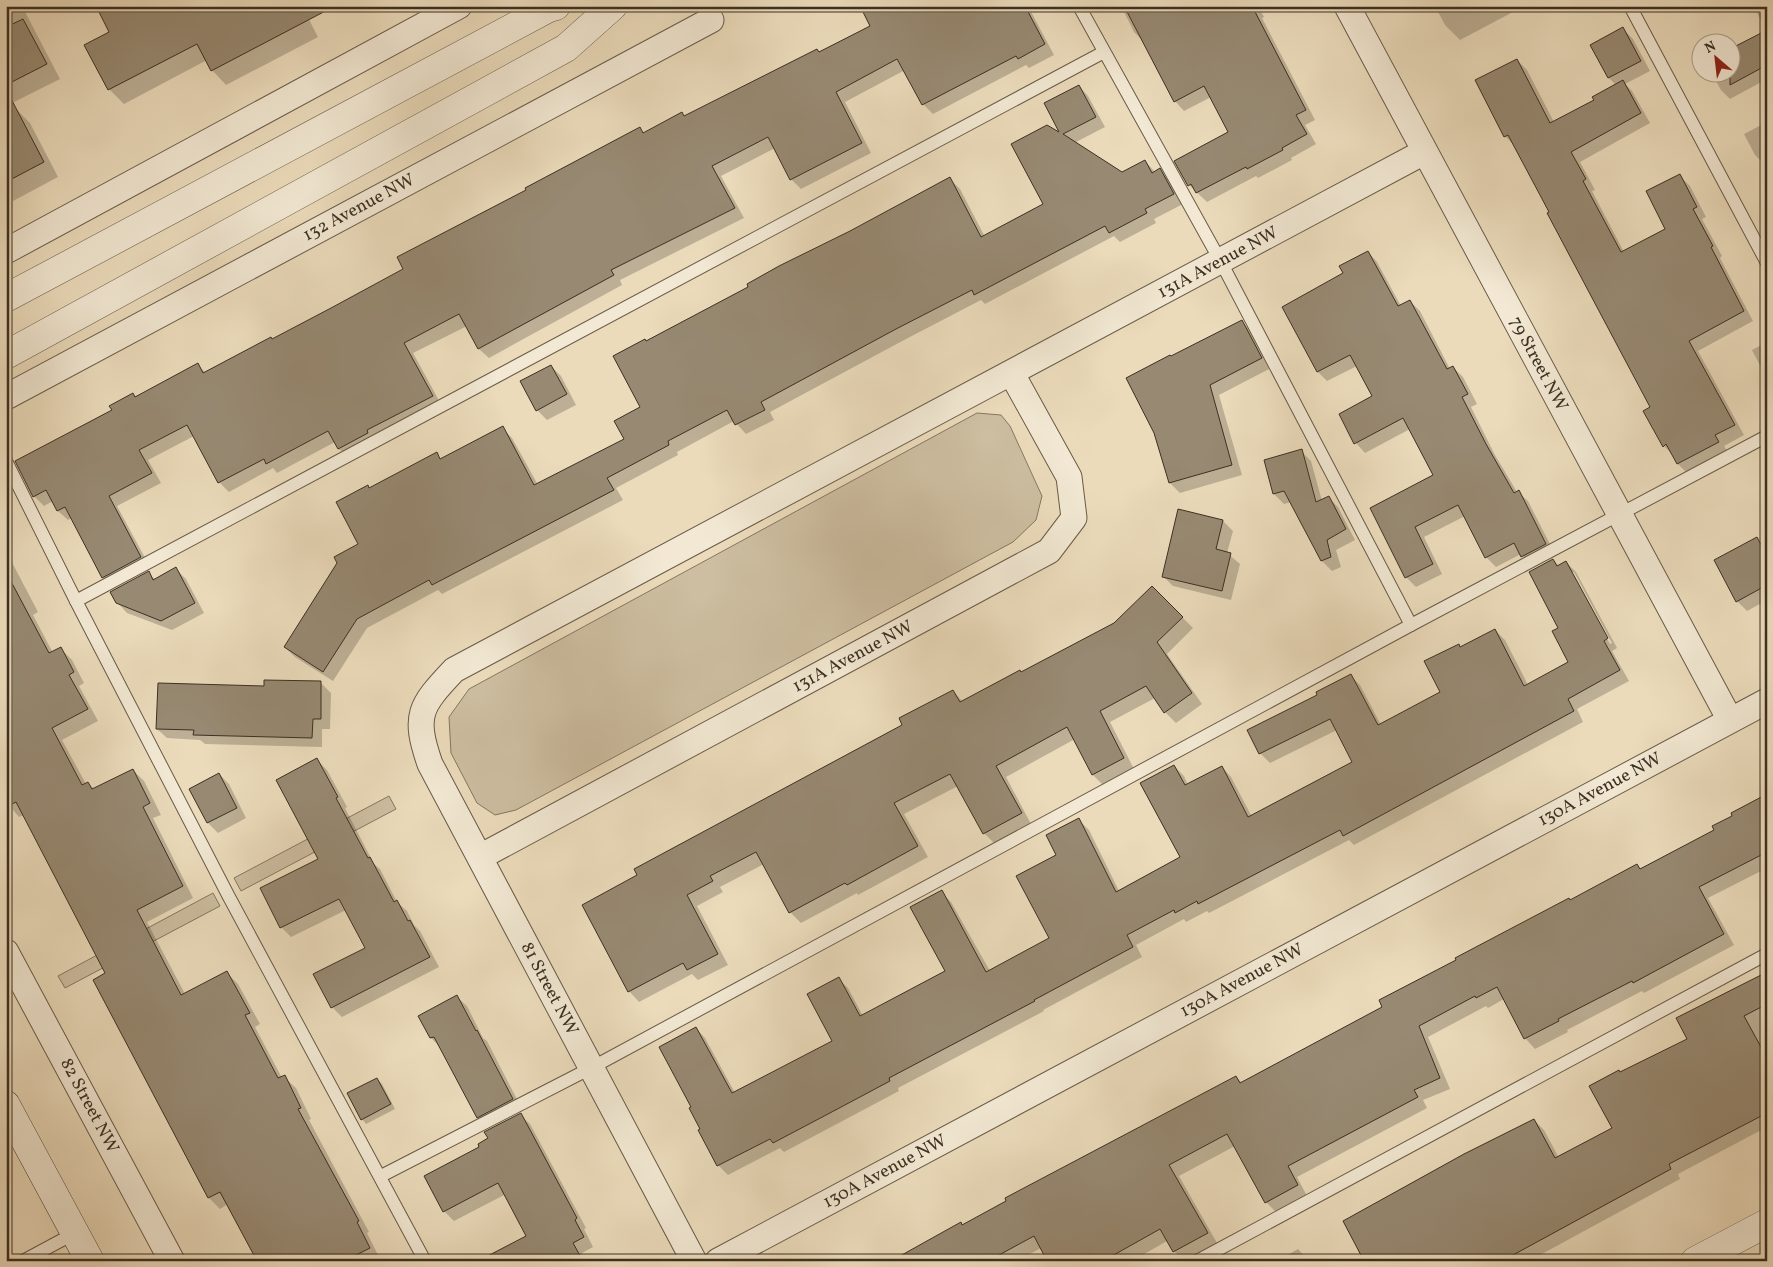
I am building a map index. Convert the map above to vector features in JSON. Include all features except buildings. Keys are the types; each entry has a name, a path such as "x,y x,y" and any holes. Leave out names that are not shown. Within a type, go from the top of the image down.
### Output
{"street":[{"path":"6,251 459,6"},
{"path":"6,298 549,8 556,6"},
{"path":"6,355 566,48 612,6"},
{"name":"79 Street NW","path":"1347,6 1730,720"},
{"name":"132 Avenue NW","path":"6,397 711,20"},
{"name":"131A Avenue NW","path":"421,712 435,691 454,670 1012,374 1424,152"},
{"name":"131A Avenue NW","path":"480,857 1049,551 1074,518 1069,477 1012,374"},
{"name":"130A Avenue NW","path":"718,1261 1767,701"},
{"name":"81 Street NW","path":"421,712 421,739 430,764 694,1261"},
{"name":"82 Street NW","path":"6,952 172,1261"},
{"path":"6,1105 90,1261"},
{"path":"1695,1261 1767,1223"}],"lane":[{"path":"1080,6 1221,262 1411,625"},
{"path":"1630,6 1767,263"},
{"path":"76,601 1104,52"},
{"path":"381,1176 591,1068 1411,625 1767,436"},
{"path":"6,461 228,895 381,1176 425,1261"},
{"path":"1197,1261 1767,954"},
{"path":"23,1261 75,1232"}],"shaded area":[{"path":"977,413 1001,415 1010,426 1042,496 1036,520 1013,542 516,810 495,815 477,803 451,753 449,717 469,689"},
{"path":"389,796 396,809 241,891 234,878"},
{"path":"213,893 220,906 65,988 58,976"}]}
